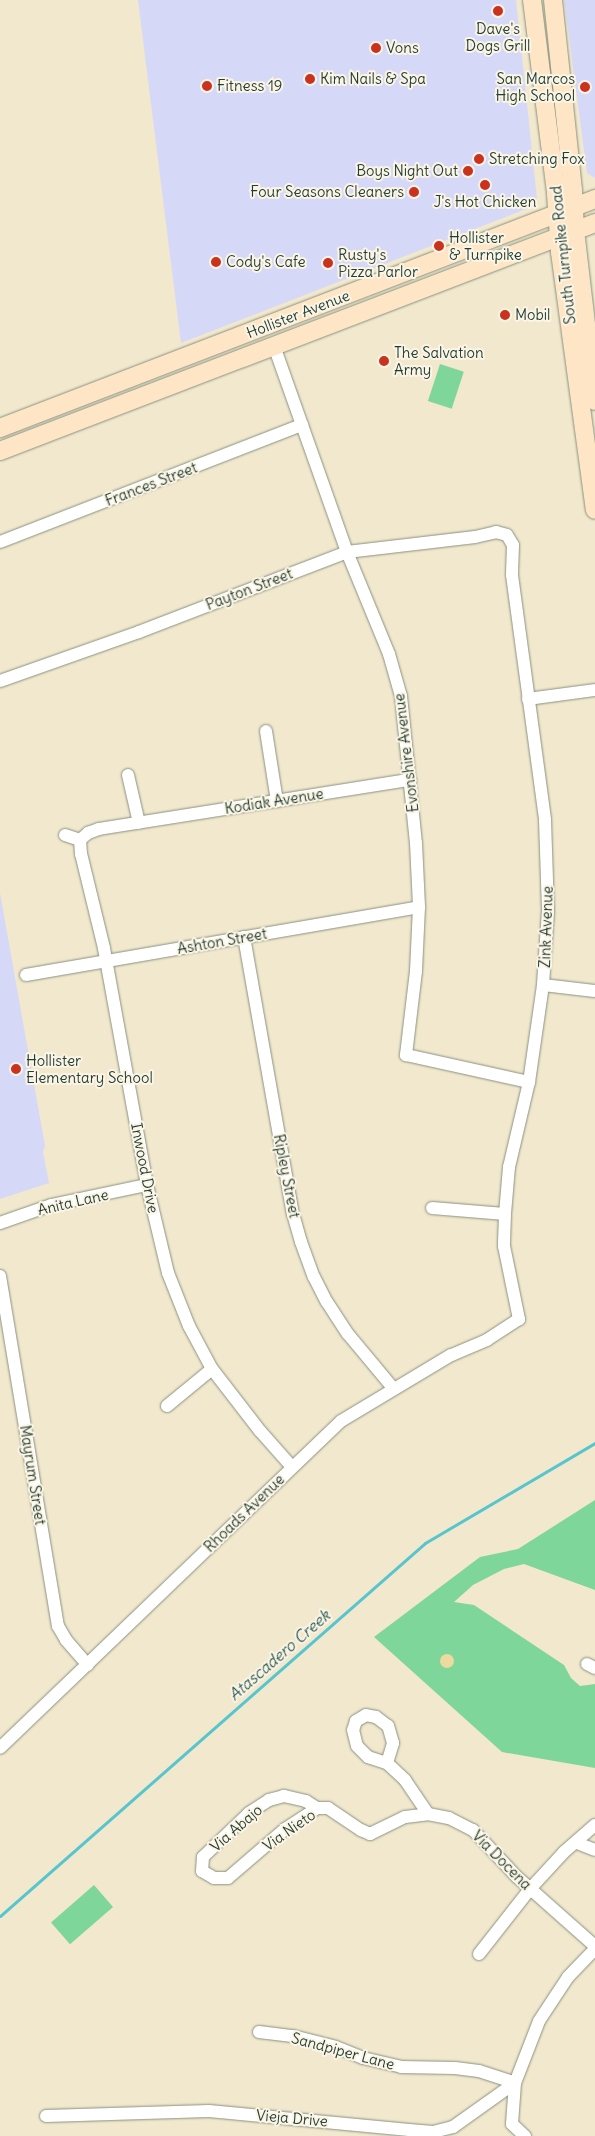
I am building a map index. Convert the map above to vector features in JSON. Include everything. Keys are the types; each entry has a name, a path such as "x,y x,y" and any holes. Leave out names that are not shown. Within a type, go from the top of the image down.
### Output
{"main road":[{"name":"South Turnpike Road","path":"532,0 558,214 567,233 595,401"},
{"name":"South Turnpike Road","path":"553,0 574,207 567,233 595,502"},
{"name":"Hollister Avenue","path":"0,428 595,199"},
{"name":"Hollister Avenue","path":"0,451 595,223"}],"street":[{"name":"Evonshire Avenue","path":"274,346 347,552 390,654 400,696 416,843 418,907 416,971 402,1058 529,1082"},
{"name":"Frances Street","path":"0,542 302,426"},
{"name":"Payton Street","path":"0,680 138,632 347,552 475,537 496,532 507,535"},
{"name":"Zink Avenue","path":"507,535 512,544 512,575 545,820 547,864 543,985 529,1082 509,1167 505,1214 504,1246 519,1319"},
{"path":"528,699 595,690"},
{"path":"266,731 277,801"},
{"path":"128,775 139,823"},
{"name":"Kodiak Avenue","path":"81,839 98,829 410,780"},
{"path":"65,834 81,839"},
{"name":"Inwood Drive","path":"81,839 81,854 107,960 147,1185 168,1273 189,1326 212,1369 260,1431 292,1467"},
{"name":"Ashton Street","path":"26,975 418,907"},
{"name":"Ripley Street","path":"244,937 293,1214 301,1242 314,1277 327,1302 348,1334 394,1388"},
{"path":"543,985 595,991"},
{"name":"Anita Lane","path":"0,1223 51,1205 147,1185"},
{"path":"432,1208 505,1214"},
{"name":"Mayrum Street","path":"0,1276 58,1626 66,1640 88,1665"},
{"name":"Rhoads Avenue","path":"0,1748 341,1421 450,1355 487,1340 519,1319"},
{"path":"167,1406 212,1369"},
{"path":"387,1763 406,1780 428,1814"},
{"name":"Via Abajo","path":"203,1857 249,1813 269,1800 284,1796 306,1801 317,1808"},
{"name":"Via Nieto","path":"203,1857 202,1871 214,1878 228,1878 285,1829 317,1808 328,1808 360,1830 370,1834 392,1822"},
{"name":"Via Docena","path":"392,1822 406,1817 428,1814 449,1818 473,1830 530,1889 595,1947"},
{"path":"479,1954 530,1889 564,1852 576,1843 584,1832 595,1825"},
{"path":"576,1843 595,1850"},
{"path":"526,2136 512,2124 515,2083 538,2021 568,1977 595,1947"},
{"name":"Sandpiper Lane","path":"259,2032 293,2036 336,2047 363,2058 401,2067 455,2068 479,2072 515,2083"},
{"name":"Vieja Drive","path":"46,2116 209,2111 433,2132 453,2127 515,2083"}],"shaded area":[{"path":"138,0 516,0 537,199 534,206 181,343"},
{"name":"San Marcos High School","path":"564,0 595,0 595,178 587,173"},
{"name":"Hollister Elementary School","path":"0,893 45,1146 43,1152 49,1183 0,1199"}],"green space":[{"path":"440,364 464,372 452,409 428,401"},
{"path":"595,1500 595,1590 524,1564 504,1569 473,1585 454,1602 474,1605 564,1665 571,1678 580,1686 595,1684 595,1768 502,1752 374,1637 480,1557 518,1549"},
{"path":"94,1885 113,1907 70,1944 51,1922"}],"sand":[{"path":"444,1654 450,1654 454,1661 450,1668 444,1668 440,1664 440,1658"}],"waterway":[{"name":"Atascadero Creek","path":"0,1916 425,1543 595,1443"}],"place":[{"name":"Dave's Dogs Grill","path":"498,11"},
{"name":"Vons","path":"376,48"},
{"name":"Kim Nails & Spa","path":"310,79"},
{"name":"Fitness 19","path":"207,86"},
{"name":"San Marcos High School","path":"585,87"},
{"name":"Stretching Fox","path":"479,159"},
{"name":"Boys Night Out","path":"468,171"},
{"name":"J's Hot Chicken","path":"485,185"},
{"name":"Four Seasons Cleaners","path":"414,192"},
{"name":"Hollister & Turnpike","path":"439,246"},
{"name":"Cody's Cafe","path":"216,262"},
{"name":"Rusty's Pizza Parlor","path":"328,263"},
{"name":"Mobil","path":"505,315"},
{"name":"The Salvation Army","path":"384,361"},
{"name":"Hollister Elementary School","path":"16,1069"}]}
